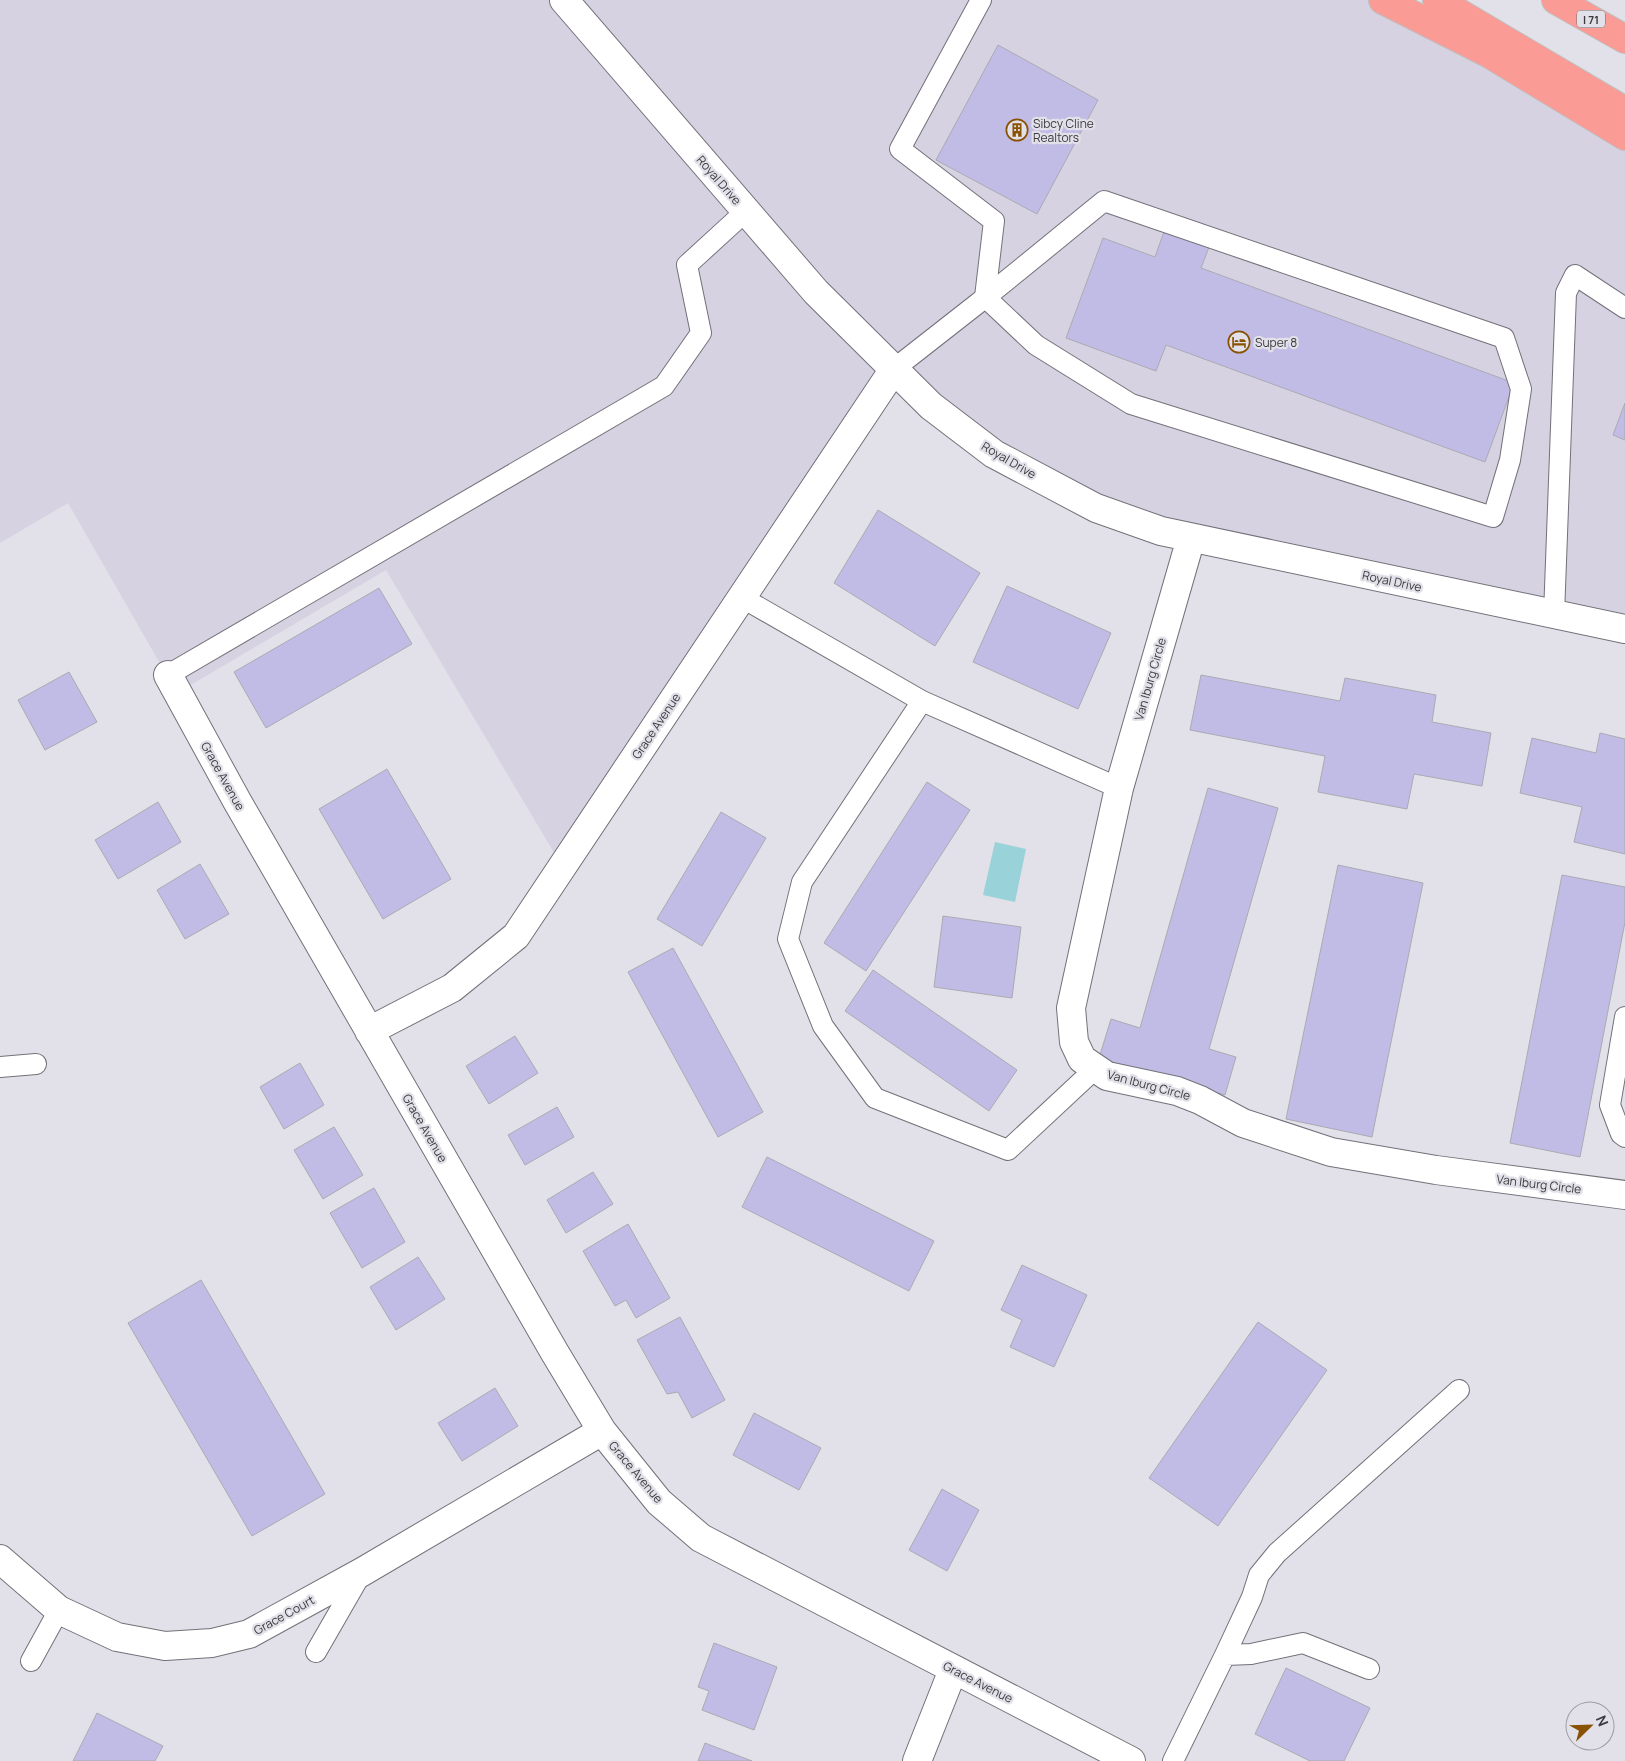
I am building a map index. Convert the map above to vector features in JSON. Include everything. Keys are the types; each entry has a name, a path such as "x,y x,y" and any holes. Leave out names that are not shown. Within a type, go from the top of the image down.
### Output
{"highway":[{"path":"1383,0 1488,53 1625,136"},
{"path":"1438,0 1625,111"},
{"name":"I 71","path":"1556,0 1625,39"}],"street":[{"name":"Royal Drive","path":"564,0 816,292 931,406 994,454 1096,508 1161,531 1625,629"},
{"name":"Grace Avenue","path":"369,1032 452,988 516,936 894,369"},
{"name":"Van Iburg Circle","path":"1191,538 1119,788 1070,1008 1074,1042 1082,1059 1107,1076 1177,1091 1200,1100 1244,1123 1331,1152 1436,1170 1625,1195"},
{"name":"Grace Avenue","path":"168,675 369,1032 602,1431 660,1502 701,1538 1131,1761"},
{"name":"Grace Court","path":"0,1559 59,1610 118,1637 165,1646 212,1643 249,1634 362,1572 602,1431"},
{"path":"917,1761 953,1670"}],"lane":[{"path":"981,0 900,149 994,221 986,297"},
{"path":"894,369 1104,201 1504,338 1521,389 1510,460 1493,517 1131,404 1036,345 986,297"},
{"path":"168,675 664,386 701,333 687,265 746,210"},
{"path":"1554,615 1566,293 1575,275 1625,308"},
{"path":"741,597 922,701 1119,788"},
{"path":"922,701 802,882 788,939 822,1026 875,1098 1008,1150 1096,1068"},
{"path":"1625,1016 1610,1106 1625,1137"},
{"path":"0,1067 36,1064"},
{"path":"1173,1761 1226,1655 1252,1597 1259,1575 1277,1553 1459,1390"},
{"name":"Grace Court","path":"316,1652 362,1572"},
{"path":"31,1661 59,1610"},
{"path":"1226,1655 1251,1654 1302,1643 1368,1669"}],"shaded area":[{"path":"0,0 1383,0 1625,136 1625,629 1096,508 894,369 562,866 386,570 177,693 68,503 0,543"}],"water":[{"path":"995,842 1026,849 1015,902 983,895"}],"building":[{"name":"Sibcy Cline Realtors","path":"998,45 1098,100 1037,214 936,160"},
{"name":"Super 8","path":"1166,226 1211,242 1201,268 1514,383 1485,462 1166,345 1156,371 1066,338 1103,238 1155,257"},
{"path":"1625,403 1625,440 1613,435"},
{"path":"878,510 980,573 935,646 834,583"},
{"path":"1007,586 1111,633 1078,709 973,662"},
{"path":"379,588 412,644 266,728 234,672"},
{"path":"69,672 97,722 45,750 18,700"},
{"path":"1201,675 1340,701 1345,678 1436,695 1432,722 1491,733 1482,786 1414,774 1407,809 1318,792 1325,756 1190,730"},
{"path":"1600,733 1625,739 1625,854 1574,842 1582,807 1520,793 1532,738 1596,753"},
{"path":"387,769 451,879 383,919 319,809"},
{"path":"927,782 970,810 866,971 824,943"},
{"path":"1208,788 1278,808 1209,1049 1236,1057 1225,1095 1099,1058 1111,1019 1140,1028"},
{"path":"158,802 181,842 118,879 95,840"},
{"path":"721,812 766,838 702,946 657,919"},
{"path":"200,864 229,914 185,939 157,890"},
{"path":"1338,865 1423,883 1372,1137 1286,1119"},
{"path":"1562,875 1625,887 1625,922 1580,1157 1510,1143"},
{"path":"943,916 1021,927 1012,998 934,987"},
{"path":"673,948 763,1112 718,1137 628,972"},
{"path":"873,970 1017,1070 989,1111 845,1011"},
{"path":"515,1036 538,1073 489,1104 466,1066"},
{"path":"300,1063 324,1105 284,1129 260,1087"},
{"path":"557,1107 574,1137 525,1165 508,1135"},
{"path":"334,1127 363,1175 323,1199 294,1150"},
{"path":"767,1157 934,1241 909,1291 742,1207"},
{"path":"593,1172 613,1204 566,1233 547,1200"},
{"path":"374,1188 405,1242 362,1268 330,1213"},
{"path":"628,1224 670,1298 636,1318 626,1300 615,1306 583,1251"},
{"path":"418,1257 445,1299 396,1330 370,1287"},
{"path":"1022,1265 1087,1295 1054,1367 1010,1347 1022,1320 1001,1310"},
{"path":"201,1280 325,1494 252,1536 128,1323"},
{"path":"680,1317 725,1400 692,1418 678,1392 667,1394 637,1340"},
{"path":"1258,1322 1327,1370 1218,1526 1149,1478"},
{"path":"495,1388 518,1426 462,1461 438,1423"},
{"path":"754,1413 821,1448 799,1490 733,1455"},
{"path":"942,1489 979,1510 947,1571 909,1550"},
{"path":"714,1643 777,1667 754,1730 702,1710 709,1691 698,1687"},
{"path":"1286,1668 1370,1708 1344,1761 1310,1761 1255,1734"},
{"path":"97,1713 163,1746 155,1761 73,1761"},
{"path":"705,1743 752,1761 698,1761"}],"place":[{"name":"Sibcy Cline Realtors","path":"1017,130"},
{"name":"Super 8","path":"1239,342"}]}
